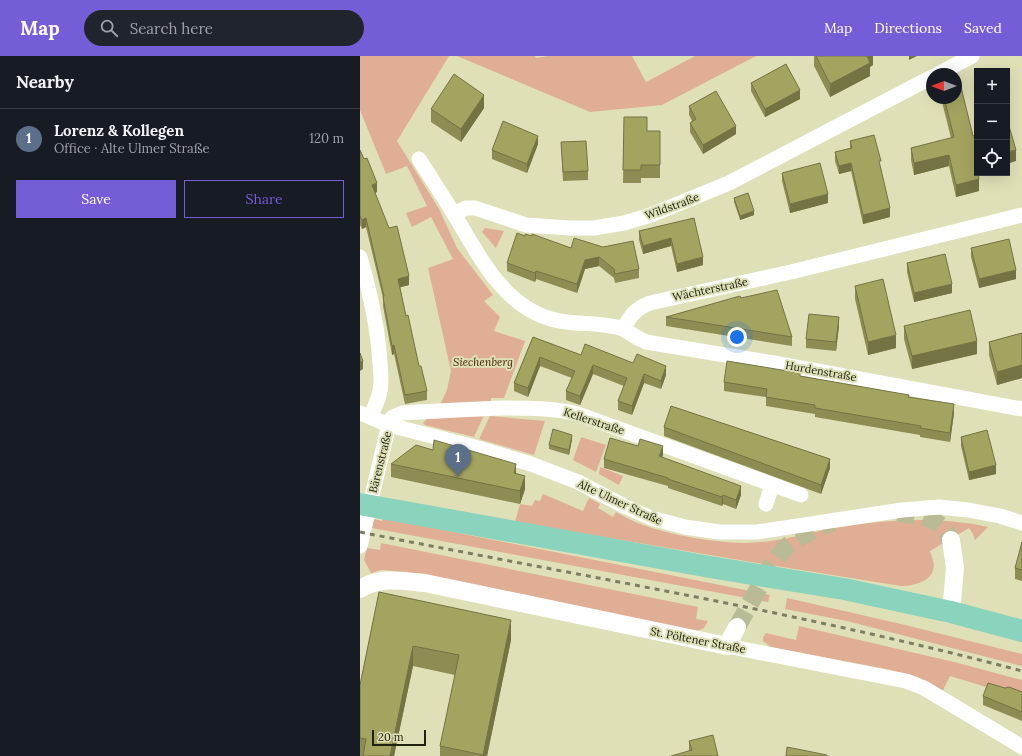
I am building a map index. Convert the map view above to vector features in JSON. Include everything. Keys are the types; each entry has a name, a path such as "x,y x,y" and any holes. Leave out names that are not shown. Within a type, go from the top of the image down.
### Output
{"main road":[{"path":"360,504 710,567 844,589 951,612 1022,631"}],"street":[{"path":"949,68 972,56"},
{"name":"Wildstraße","path":"454,214 466,208 476,208 526,225 569,228 594,228 651,215 729,183 926,80"},
{"path":"419,159 479,256 498,283 509,295 525,307 543,316 559,321 614,326 623,329"},
{"name":"Wächterstraße","path":"623,329 635,311 650,303 791,272 1022,215"},
{"path":"360,257 368,285 376,324 382,379 378,400 365,415"},
{"name":"Hurdenstraße","path":"623,329 646,342 774,363 1022,409"},
{"name":"Kellerstraße","path":"389,424 393,417 402,413 487,409 546,408 562,410 578,414 800,495"},
{"name":"Alte Ulmer Straße","path":"365,415 389,424 532,464 578,482 651,518 668,524 702,530 757,532 902,510 939,507 968,510 1022,523"},
{"name":"Bärenstraße","path":"360,546 389,424"},
{"path":"766,504 772,485"},
{"path":"951,540 955,568 951,612"},
{"name":"St. Pöltener Straße","path":"360,589 368,584 380,580 395,580 425,584 906,681 924,688 1022,747"},
{"path":"727,646 737,627"}],"green space":[{"name":"Siechenberg","path":"360,56 449,56 397,141 439,209 457,248 493,295 484,301 500,317 494,331 525,341 504,398 491,398 491,404 439,407 447,390 451,371 428,268 453,259 431,217 412,227 406,213 427,206 407,166 386,174 360,110"},
{"path":"457,56 535,56 536,58 549,56 632,56 646,82 695,56 756,56 662,105 590,112"},
{"path":"485,228 504,231 496,248 482,232"},
{"path":"484,415 474,437 425,425 423,423 427,419"},
{"path":"490,416 545,421 534,455 479,439"},
{"path":"581,437 606,445 596,472 573,460"},
{"path":"600,467 623,476 619,485 599,474"},
{"path":"543,494 583,511 589,498 600,504 598,508 613,517 616,512 640,524 655,529 693,538 744,543 765,542 828,529 888,521 948,521 988,527 975,540 969,528 930,551 934,567 929,577 913,585 901,586 515,522 520,504 532,506 535,500 540,501"},
{"path":"383,518 770,595 768,602 372,528 373,519 382,521"},
{"path":"381,543 698,607 696,619 708,621 704,628 697,631 407,572 381,570 371,573 364,560 367,548 380,550"},
{"path":"787,598 1022,654 1022,666 847,621 785,609"},
{"path":"799,626 954,662 1022,680 1022,698 950,676 942,692 918,677 886,669 771,647 763,641 763,637 766,633 796,640"}],"building":[{"path":"816,56 867,56 870,63 830,84"},
{"path":"786,64 800,90 765,109 751,83"},
{"path":"454,74 484,95 461,129 431,109"},
{"path":"716,91 736,126 703,145 690,123 696,119 689,106"},
{"path":"962,91 974,136 974,176 978,176 979,179 956,185 949,155 914,163 911,148 954,137 946,104 962,104"},
{"path":"624,117 647,117 647,131 660,131 660,165 641,165 641,170 623,170"},
{"path":"503,121 538,136 527,164 492,150"},
{"path":"1010,129 1016,150 1010,151"},
{"path":"874,135 881,161 879,161 890,208 863,215 851,163 839,166 835,152 852,148 850,141"},
{"path":"586,141 588,171 563,172 561,142"},
{"path":"360,150 364,159 367,158 377,183 372,185 389,228 397,226 409,276 398,279 406,316 408,315 419,366 421,366 427,391 405,395 394,345 392,346 384,296 366,218 362,220 360,216"},
{"path":"820,163 828,194 790,204 782,173"},
{"path":"748,193 754,211 740,216 734,198"},
{"path":"694,218 703,257 677,264 671,238 643,246 639,231"},
{"path":"517,233 525,236 525,234 532,236 532,234 571,248 574,238 603,247 633,241 639,269 615,274 614,269 599,257 585,260 577,284 536,271 535,273 507,263"},
{"path":"1009,239 1016,270 979,279 971,248"},
{"path":"945,254 952,284 914,293 907,263"},
{"path":"883,279 896,335 868,342 855,286"},
{"path":"777,290 792,337 666,317 740,296 741,298"},
{"path":"970,310 977,341 912,356 904,326"},
{"path":"809,314 839,317 836,342 806,339"},
{"path":"1022,333 1022,365 997,372 989,342"},
{"path":"533,337 581,355 585,344 633,363 637,354 666,366 661,381 644,374 632,406 618,401 627,378 593,365 580,396 566,391 575,371 540,357 528,388 514,383"},
{"path":"360,353 363,361 360,362"},
{"path":"727,361 800,373 800,376 909,395 908,397 954,404 950,433 920,428 921,426 815,408 815,405 766,397 767,389 724,382"},
{"path":"671,406 830,459 821,485 664,427"},
{"path":"553,429 572,435 569,450 549,445"},
{"path":"987,430 996,465 969,472 961,437"},
{"path":"610,438 638,446 640,439 663,446 659,456 741,486 736,500 723,495 722,497 668,478 604,459"},
{"path":"434,440 516,464 514,473 525,476 520,491 391,464 416,445 433,450"},
{"path":"1022,542 1022,570 1015,568"},
{"path":"379,592 511,620 483,755 440,746 459,655 413,646 390,756 363,756 366,739 360,738 360,685"},
{"path":"988,683 1005,688 1009,687 1022,692 1022,712 983,696"},
{"path":"713,735 718,756 671,756 692,750 689,741"},
{"path":"787,747 827,755 827,756 786,756"}],"tunnel":[{"path":"897,513 915,515 932,520 938,523 946,531 951,540"},
{"path":"737,627 771,566 785,548 811,531 833,522"}],"railway":[{"path":"360,532 775,613 940,650 1022,671"}],"place":[{"name":"Lorenz & Kollegen","path":"458,477"}]}
